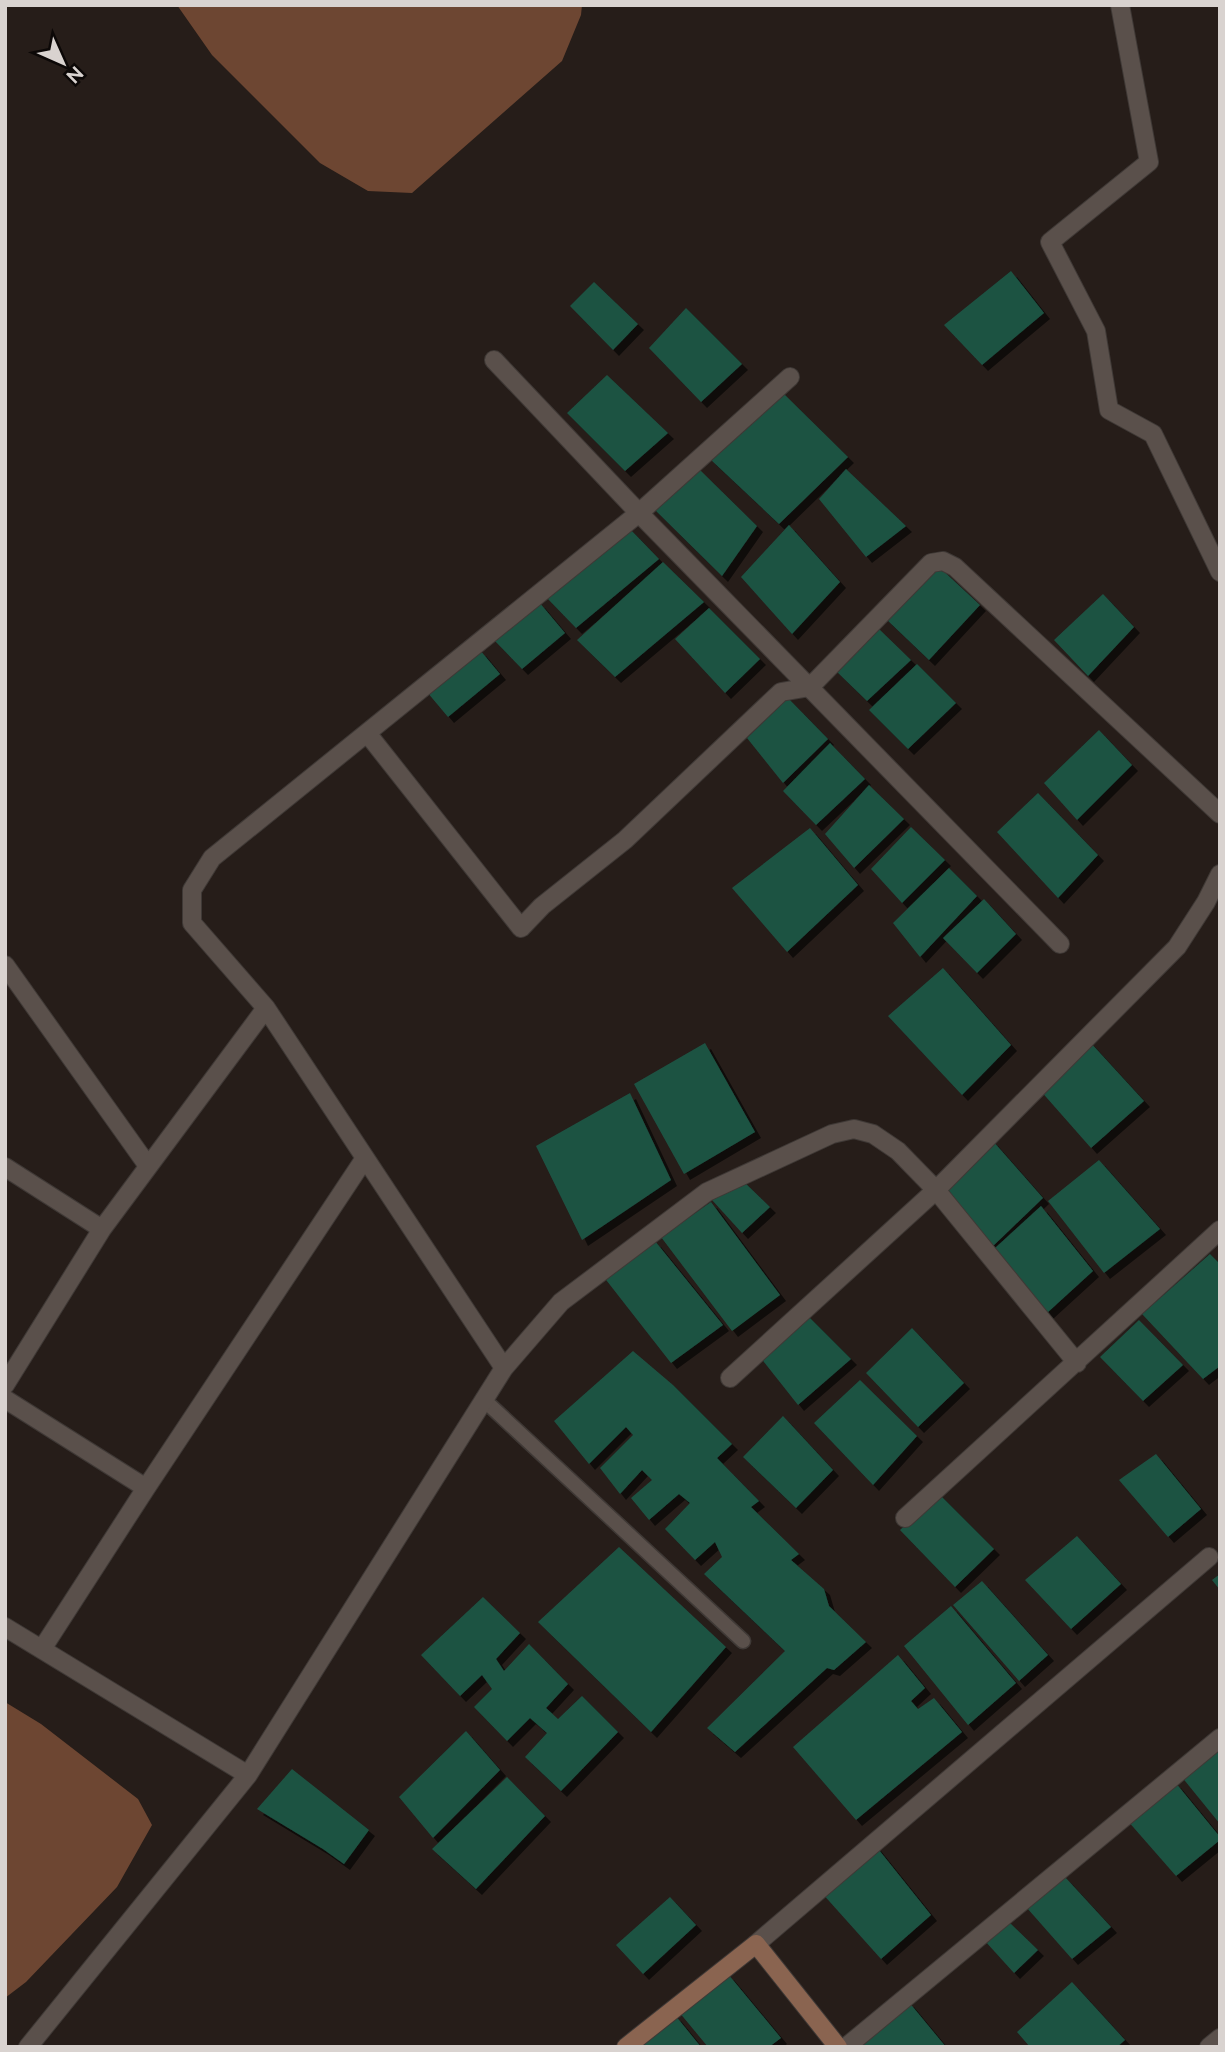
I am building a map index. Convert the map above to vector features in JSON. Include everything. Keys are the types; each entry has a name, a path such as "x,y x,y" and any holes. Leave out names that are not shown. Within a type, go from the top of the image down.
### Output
{"street":[{"path":"1120,5 1149,162 1050,242 1096,331 1109,410 1153,434 1220,572"},
{"path":"494,360 639,513 1060,944"},
{"path":"504,1368 266,1008 192,923 192,890 212,858 639,513 790,377"},
{"path":"367,733 521,928 542,906 625,840 781,692 810,687 931,563 943,561 955,567 1220,814"},
{"path":"730,1378 936,1190 1177,947 1206,902 1220,874"},
{"path":"5,965 148,1166"},
{"path":"5,1385 102,1229 266,1008"},
{"path":"27,2047 248,1775 504,1368 561,1301 708,1192 832,1134 854,1129 873,1133 898,1151 936,1190 1077,1363"},
{"path":"43,1649 146,1488 365,1158"},
{"path":"5,1167 102,1229"},
{"path":"905,1518 1220,1230"},
{"path":"5,1399 146,1488"},
{"path":"626,2047 756,1944 1209,1557"},
{"path":"5,1627 248,1775"},
{"path":"846,2047 1220,1738"},
{"path":"756,1944 838,2047"},
{"path":"1209,2047 1220,2038"}],"lane":[{"path":"483,1399 743,1641"}],"shaded area":[{"path":"177,5 582,5 581,15 562,61 412,193 368,191 320,163 212,55"},
{"path":"5,1702 41,1724 138,1799 152,1825 117,1887 26,1982 5,1998"}],"building":[{"path":"1011,271 1044,313 982,365 944,325"},
{"path":"594,282 638,324 613,350 570,306"},
{"path":"686,308 742,364 701,402 649,348"},
{"path":"607,375 668,433 625,471 567,413"},
{"path":"783,393 848,457 779,524 710,459"},
{"path":"846,469 906,526 866,557 819,499"},
{"path":"700,470 757,526 722,576 655,510"},
{"path":"789,525 840,582 792,634 741,577"},
{"path":"629,528 659,559 576,628 545,596"},
{"path":"663,562 704,602 615,677 577,640"},
{"path":"938,566 980,605 929,660 885,618"},
{"path":"1103,594 1134,627 1088,676 1054,640"},
{"path":"539,602 565,633 522,669 494,640"},
{"path":"709,608 760,659 725,693 675,639"},
{"path":"877,627 911,660 867,701 835,670"},
{"path":"480,650 500,674 448,717 427,692"},
{"path":"917,664 956,703 908,749 869,710"},
{"path":"788,698 828,739 783,783 747,738"},
{"path":"1099,730 1132,765 1077,820 1044,783"},
{"path":"830,743 865,779 816,825 783,791"},
{"path":"869,785 904,819 854,868 825,834"},
{"path":"1038,793 1098,855 1058,898 997,832"},
{"path":"911,827 945,860 902,903 871,869"},
{"path":"810,828 858,885 787,952 732,888"},
{"path":"949,868 977,896 920,957 893,923"},
{"path":"984,899 1016,934 977,973 943,938"},
{"path":"943,968 1011,1045 962,1095 888,1016"},
{"path":"1089,1041 1144,1101 1091,1148 1039,1089"},
{"path":"705,1043 755,1132 684,1174 634,1084"},
{"path":"630,1093 671,1180 582,1240 536,1146"},
{"path":"992,1140 1043,1198 991,1248 942,1188"},
{"path":"1099,1160 1160,1229 1104,1273 1048,1201"},
{"path":"742,1180 770,1207 742,1233 712,1200 725,1186"},
{"path":"711,1202 780,1295 732,1331 661,1237"},
{"path":"1041,1206 1093,1271 1047,1313 994,1249"},
{"path":"655,1241 723,1325 671,1363 603,1276"},
{"path":"1210,1254 1220,1264 1220,1366 1203,1379 1142,1314"},
{"path":"808,1316 851,1359 798,1405 760,1357"},
{"path":"1139,1320 1183,1365 1143,1401 1100,1357"},
{"path":"912,1328 964,1383 918,1427 866,1373"},
{"path":"633,1351 673,1385 732,1444 717,1458 759,1501 751,1507 799,1554 791,1560 824,1589 829,1606 866,1642 834,1670 827,1668 735,1752 707,1728 785,1651 704,1574 722,1557 715,1542 695,1560 665,1529 690,1503 679,1494 649,1520 631,1498 652,1480 642,1470 620,1494 600,1468 633,1435 626,1427 589,1464 554,1421"},
{"path":"860,1380 917,1436 873,1485 814,1423"},
{"path":"783,1416 833,1470 796,1508 743,1457"},
{"path":"1156,1454 1201,1509 1168,1537 1119,1480"},
{"path":"939,1494 994,1549 955,1587 900,1530"},
{"path":"1077,1536 1121,1584 1071,1629 1025,1580"},
{"path":"619,1547 726,1647 651,1732 538,1622"},
{"path":"1220,1574 1220,1590 1212,1580"},
{"path":"982,1581 1048,1655 1019,1681 953,1605"},
{"path":"483,1597 520,1633 496,1659 504,1671 529,1644 568,1684 546,1708 558,1719 582,1696 618,1732 561,1791 525,1757 547,1733 530,1718 507,1741 474,1707 492,1689 482,1675 460,1696 421,1655"},
{"path":"951,1606 1016,1683 968,1725 904,1646"},
{"path":"898,1655 925,1688 911,1701 918,1709 934,1698 962,1732 856,1820 793,1747"},
{"path":"466,1731 500,1770 433,1838 399,1797"},
{"path":"1220,1744 1220,1824 1181,1776"},
{"path":"292,1769 369,1830 344,1864 257,1809"},
{"path":"507,1777 545,1816 476,1889 432,1849"},
{"path":"1175,1782 1220,1837 1220,1840 1176,1876 1127,1820"},
{"path":"875,1845 931,1915 881,1959 821,1892"},
{"path":"1065,1877 1111,1927 1072,1959 1027,1908"},
{"path":"670,1897 696,1925 643,1974 616,1945"},
{"path":"1009,1922 1038,1950 1014,1973 985,1941"},
{"path":"728,1974 781,2038 769,2047 708,2047 679,2012"},
{"path":"1072,1982 1125,2040 1117,2047 1030,2047 1017,2032"},
{"path":"908,2001 946,2047 851,2047"},
{"path":"675,2015 701,2047 634,2047"}]}
